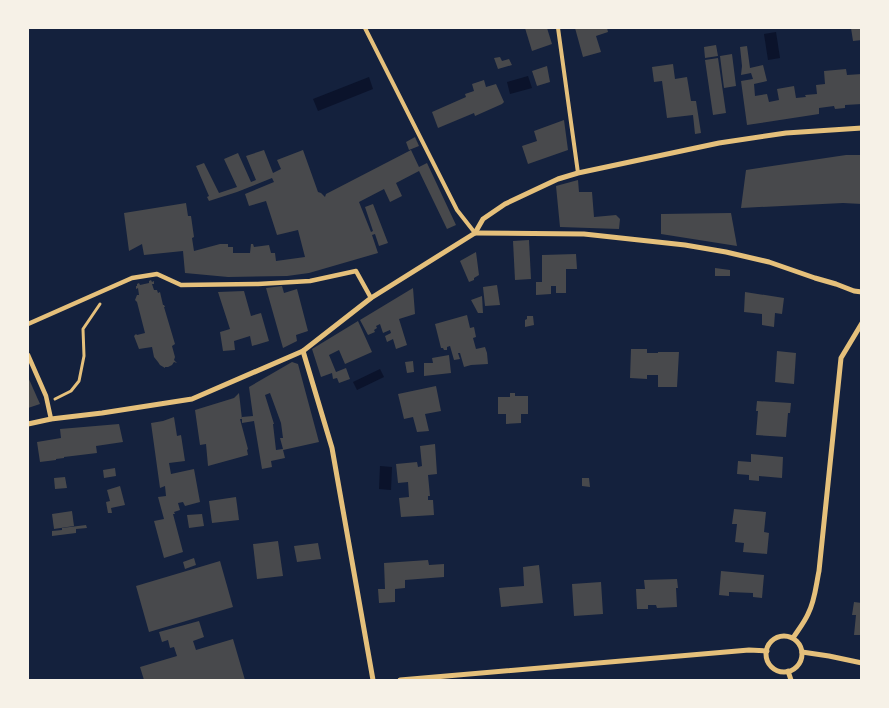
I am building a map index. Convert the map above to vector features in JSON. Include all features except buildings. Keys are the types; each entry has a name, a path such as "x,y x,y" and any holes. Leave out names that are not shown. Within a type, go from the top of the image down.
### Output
{"street":[{"path":"28,424 192,399 303,350 371,298 475,233 483,219 505,204 558,180 578,173 718,143 786,133 862,128"},
{"path":"475,233 584,234 685,245 769,262 854,291 862,292"},
{"path":"28,324 132,278 157,274 182,285 310,282 356,271 371,298"},
{"path":"792,638 809,613 819,571 840,358 862,323"},
{"path":"303,350 332,448 373,680"},
{"path":"28,355 48,402 52,419"},
{"path":"782,636 792,638 797,642 802,652 800,662 788,671 777,670 772,667 766,657 768,646 771,641 782,636"},
{"path":"400,680 749,650 766,651"},
{"path":"802,652 862,663"},
{"path":"788,671 791,680"}],"lane":[{"path":"365,28 456,210 475,233"},
{"path":"558,28 578,173"}],"path":[{"path":"48,402 71,391 80,381 84,356 83,329 111,287"}],"water":[{"path":"776,32 780,58 768,60 764,34"},
{"path":"528,76 532,88 510,94 507,82"},
{"path":"369,77 373,89 318,111 313,99"},
{"path":"380,369 384,377 357,390 353,382"},
{"path":"380,466 392,467 391,490 379,489"}]}
